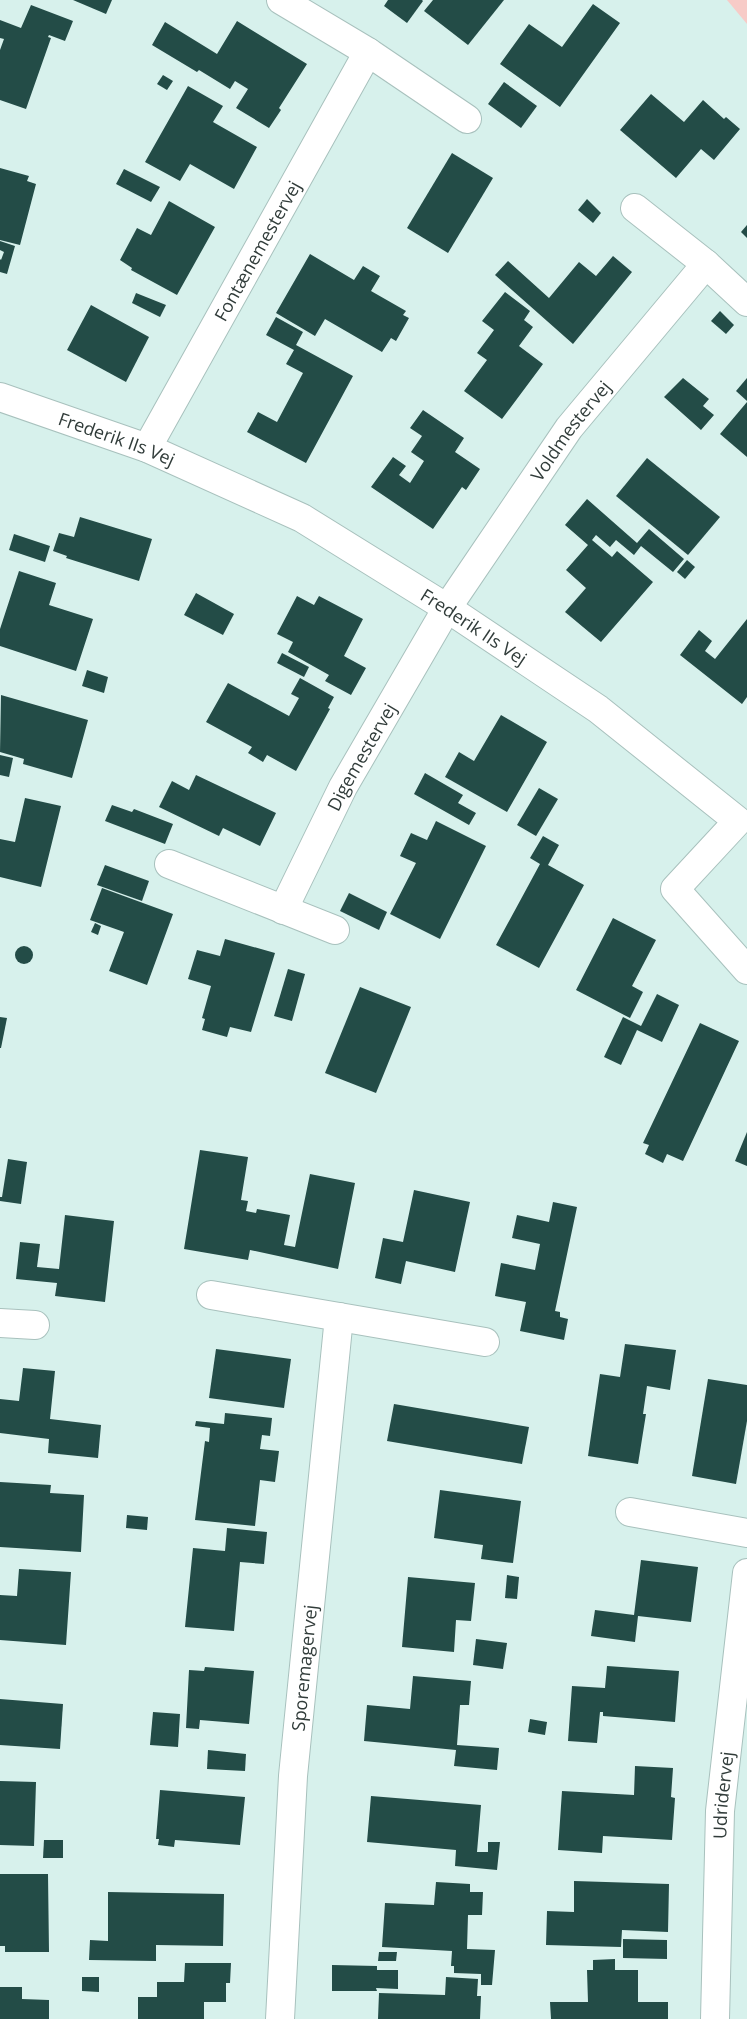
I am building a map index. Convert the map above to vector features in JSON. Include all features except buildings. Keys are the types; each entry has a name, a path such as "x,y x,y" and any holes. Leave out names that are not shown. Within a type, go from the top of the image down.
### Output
{"street":[{"path":"281,0 368,52 467,119"},
{"name":"Fontænemestervej","path":"147,448 368,52"},
{"path":"636,208 706,264 747,302"},
{"name":"Voldmestervej","path":"447,608 569,428 706,264"},
{"name":"Frederik IIs Vej","path":"1,402 147,448 302,518 447,608 598,709 738,821 675,888 747,970"},
{"name":"Digemestervej","path":"284,910 343,787 447,608"},
{"path":"169,864 335,930"},
{"path":"211,1295 485,1342"},
{"name":"Sporemagervej","path":"280,2019 293,1776 339,1317"},
{"path":"0,1323 35,1325"},
{"path":"630,1512 747,1533"},
{"name":"Udridervej","path":"714,2019 720,1811 747,1574"}],"shaded area":[{"path":"727,0 747,0 747,24"}]}
